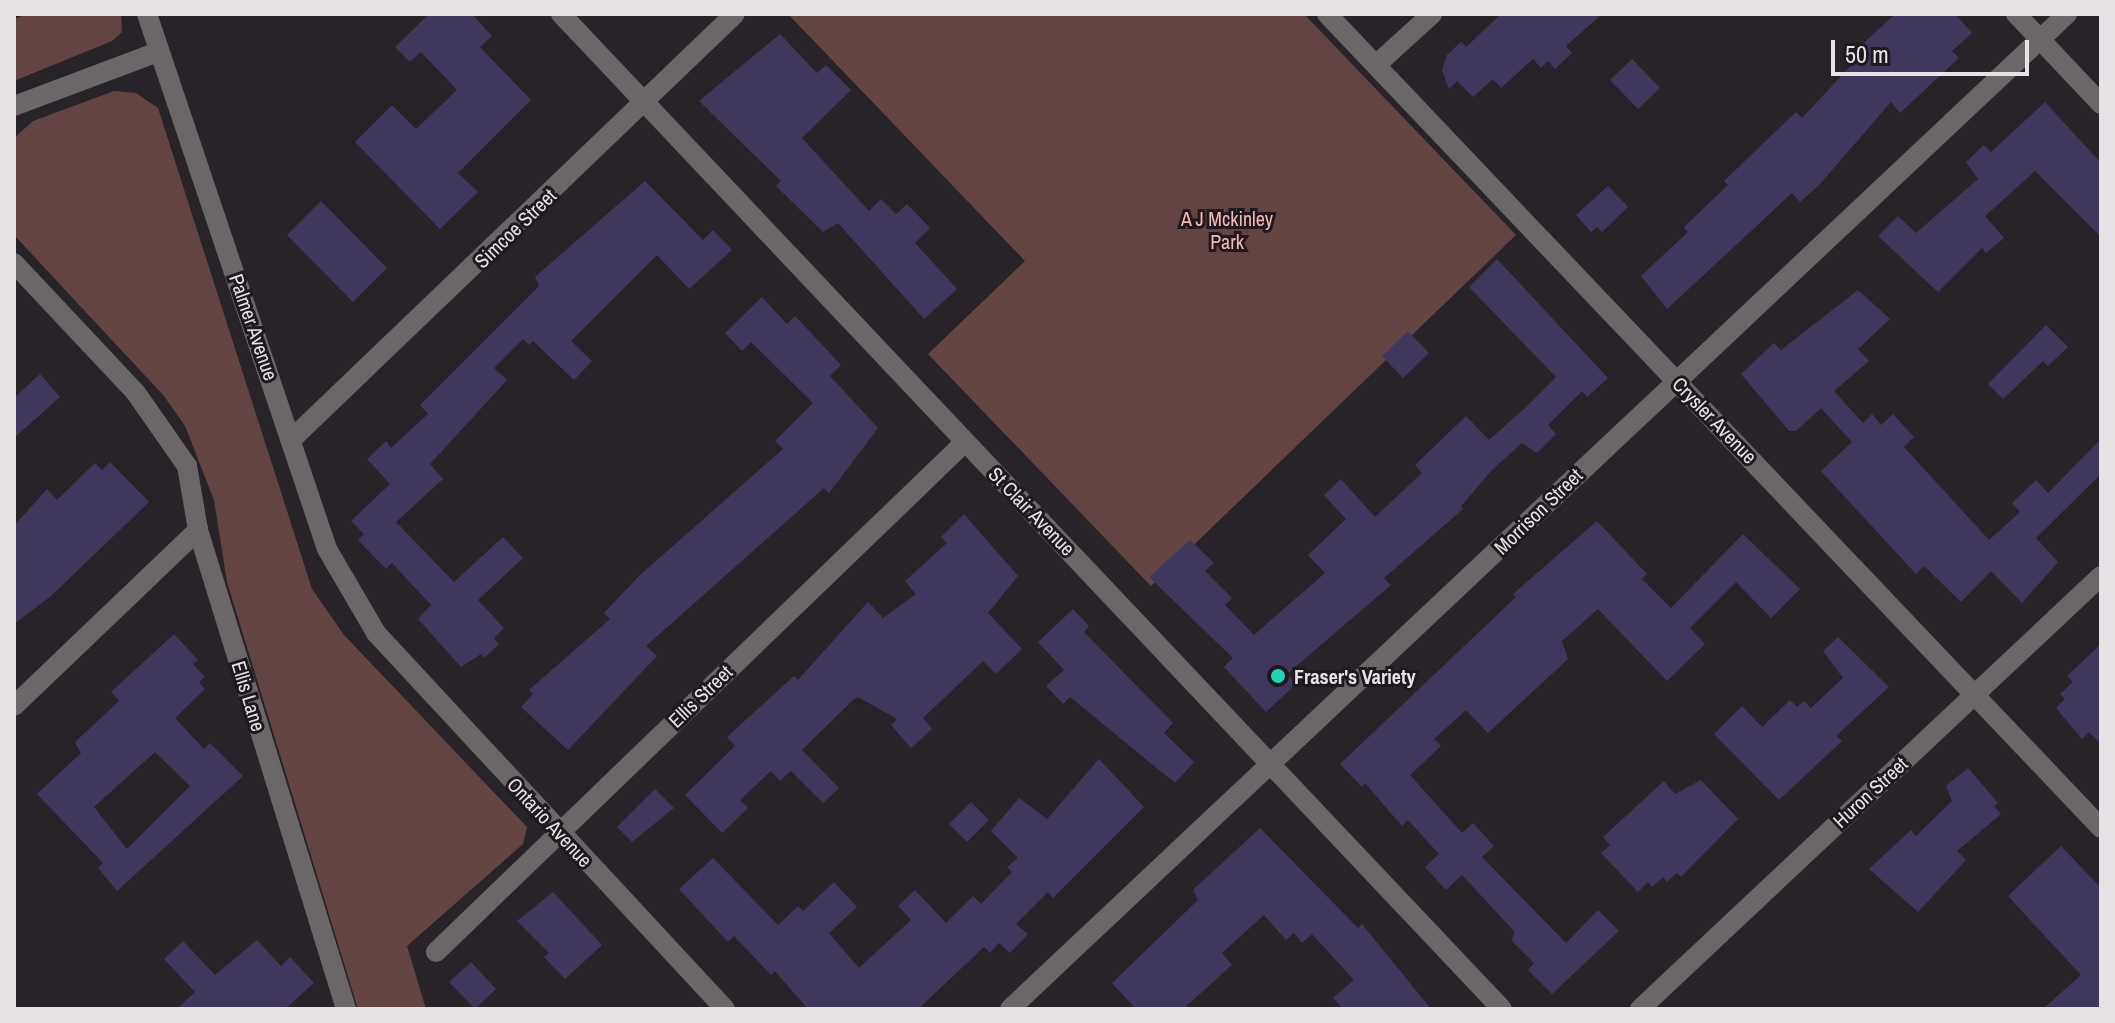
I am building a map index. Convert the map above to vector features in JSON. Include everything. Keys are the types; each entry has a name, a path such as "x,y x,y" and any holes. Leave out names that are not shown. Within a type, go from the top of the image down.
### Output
{"street":[{"name":"Palmer Avenue","path":"147,14 293,438 327,549 376,633"},
{"name":"St Clair Avenue","path":"561,14 1502,1009"},
{"name":"Simcoe Street","path":"293,438 735,14"},
{"name":"Crysler Avenue","path":"1327,14 1976,692 2101,828"},
{"path":"1376,65 1432,14"},
{"path":"2016,14 2101,104"},
{"name":"Morrison Street","path":"1010,1009 2067,14"},
{"path":"14,106 158,52"},
{"name":"Ellis Lane","path":"14,263 136,393 187,466 198,530 346,1009"},
{"name":"Ellis Street","path":"436,952 558,831 965,442"},
{"path":"14,706 198,530"},
{"name":"Huron Street","path":"1640,1009 2101,576"},
{"name":"Ontario Avenue","path":"376,633 725,1009"}],"green space":[{"path":"27,14 121,14 122,32 112,41 14,81 14,19"},
{"name":"A J Mckinley Park","path":"788,14 1304,14 1516,235 1151,586 928,354 1025,261"},
{"path":"114,91 136,93 158,108 312,589 344,635 527,827 523,844 407,946 426,1009 358,1009 227,582 214,500 185,426 164,396 14,235 14,138 33,121"}],"building":[{"path":"429,14 472,14 492,36 480,47 531,100 458,173 478,192 440,229 355,142 392,105 416,129 457,90 421,52 410,62 395,47"},
{"path":"1501,14 1602,14 1566,46 1572,53 1555,69 1548,61 1541,68 1533,59 1501,88 1493,79 1473,97 1457,81 1449,89 1442,70 1447,55 1461,42 1466,47"},
{"path":"1895,14 1955,14 1972,33 1952,51 1959,58 1900,113 1891,102 1819,185 1800,202 1792,193 1667,309 1641,276 1688,232 1684,227 1728,185 1724,181 1796,112 1802,118 1860,56 1855,51"},
{"path":"780,34 817,73 826,65 851,90 802,138 869,211 881,199 896,214 907,204 930,228 915,243 957,289 924,319 838,223 823,232 776,186 781,181 699,101"},
{"path":"1632,59 1660,88 1638,109 1610,80"},
{"path":"2045,102 2101,163 2101,237 2035,171 1985,216 2004,238 1986,253 1982,248 1938,292 1878,236 1898,216 1916,233 1978,179 1966,162 1984,145 1991,152"},
{"path":"645,181 703,240 713,230 732,250 689,289 657,255 571,341 592,361 574,380 533,341 529,345 523,339 494,368 507,380 430,464 443,479 396,522 454,582 503,537 523,558 478,600 504,628 494,638 499,644 484,658 481,654 461,667 418,619 431,605 392,563 386,569 358,540 364,534 351,521 390,484 367,459 386,441 391,448 428,414 420,405 539,286 535,277"},
{"path":"1608,186 1628,207 1602,232 1597,227 1591,232 1576,215"},
{"path":"321,201 387,268 353,302 287,235"},
{"path":"1497,259 1608,378 1587,397 1582,391 1548,425 1556,434 1537,453 1522,443 1492,470 1461,506 1463,509 1384,578 1391,585 1287,674 1296,684 1266,712 1224,667 1233,658 1149,577 1190,540 1214,563 1205,571 1232,598 1225,605 1254,635 1325,573 1308,555 1346,519 1324,495 1341,479 1375,517 1422,473 1415,465 1466,416 1489,440 1524,409 1556,377 1469,287"},
{"path":"1858,290 1890,319 1858,349 1869,361 1834,391 1863,423 1872,414 1881,425 1893,414 1914,437 1904,447 1989,540 2020,512 2012,503 2036,480 2048,493 2101,439 2101,474 2036,538 2058,562 2022,603 1991,571 1961,602 1924,566 1916,574 1821,471 1852,442 1821,408 1796,431 1789,431 1741,374 1774,343 1781,350"},
{"path":"762,297 787,324 795,316 841,365 830,376 878,428 829,493 824,488 646,646 657,656 568,750 521,707 533,694 529,690 610,619 604,613 640,575 783,449 775,441 813,403 751,342 742,351 725,333"},
{"path":"2046,325 2068,347 2048,366 2043,361 2003,399 1988,384"},
{"path":"1408,331 1429,353 1403,378 1382,356"},
{"path":"40,374 60,397 14,438 14,398"},
{"path":"110,462 149,502 51,596 14,624 14,526 47,489 57,500 95,463 102,470"},
{"path":"964,514 1018,576 988,613 1022,649 996,674 983,661 923,718 932,729 911,748 891,725 897,719 858,697 853,700 802,750 839,788 823,803 791,771 780,781 771,771 740,800 748,808 722,833 685,795 735,746 727,737 794,676 798,680 868,602 883,618 916,594 905,581 947,543 941,537"},
{"path":"1597,521 1647,574 1642,579 1671,608 1743,534 1800,589 1771,618 1736,582 1690,628 1705,644 1667,681 1598,609 1562,641 1568,659 1488,733 1466,710 1434,739 1441,746 1410,775 1462,833 1473,823 1494,846 1482,857 1566,943 1598,910 1619,931 1552,994 1528,970 1534,963 1512,941 1514,931 1462,875 1446,890 1425,867 1439,854 1408,820 1402,826 1365,783 1362,787 1340,764 1516,597 1513,594"},
{"path":"1073,609 1089,626 1084,632 1173,723 1164,733 1194,762 1175,783 1070,697 1063,704 1046,686 1064,670 1038,642"},
{"path":"174,634 198,660 193,664 205,677 199,682 205,689 175,718 204,749 210,743 243,776 117,891 98,868 103,863 37,794 81,753 75,742 119,701 111,692","holes":["155,752 190,786 127,849 94,807"]},
{"path":"1838,637 1889,687 1836,736 1842,741 1779,800 1714,734 1742,706 1762,727 1790,700 1797,707 1804,701 1811,708 1843,678 1823,651"},
{"path":"2101,644 2101,744 2089,732 2082,739 2056,708 2065,699 2060,694 2073,682 2067,676"},
{"path":"1099,759 1144,807 1053,898 1048,892 1016,924 1028,934 1010,953 999,943 990,953 984,947 918,1009 808,1009 775,971 771,975 734,936 728,942 679,889 713,858 778,925 798,906 803,911 834,882 857,907 829,933 859,968 911,920 898,906 915,890 946,923 973,896 981,904 1012,872 1007,867 1018,858 991,831 1019,798 1047,819"},
{"path":"1968,768 1998,803 1994,806 2001,814 1957,851 1966,860 1918,912 1869,869 1911,830 1916,836 1952,801 1946,786"},
{"path":"1701,780 1738,819 1681,877 1677,873 1667,882 1663,877 1652,887 1648,882 1638,892 1601,853 1610,845 1603,837 1664,781 1675,794"},
{"path":"655,789 674,808 632,842 617,827"},
{"path":"971,802 989,820 967,842 949,824"},
{"path":"1260,828 1358,928 1362,924 1431,1009 1343,1009 1333,998 1354,980 1312,934 1302,943 1294,933 1286,940 1264,915 1222,953 1232,965 1183,1009 1136,1009 1112,983 1198,900 1193,890"},
{"path":"2061,846 2101,888 2101,1009 2043,1009 2081,975 2008,896"},
{"path":"553,892 602,945 565,979 544,957 549,953 517,921"},
{"path":"257,940 281,966 290,957 314,983 285,1009 177,1009 195,992 164,959 183,941 215,975"},
{"path":"471,962 496,989 475,1009 449,982"}],"place":[{"name":"Fraser's Variety","path":"1278,676"}]}
